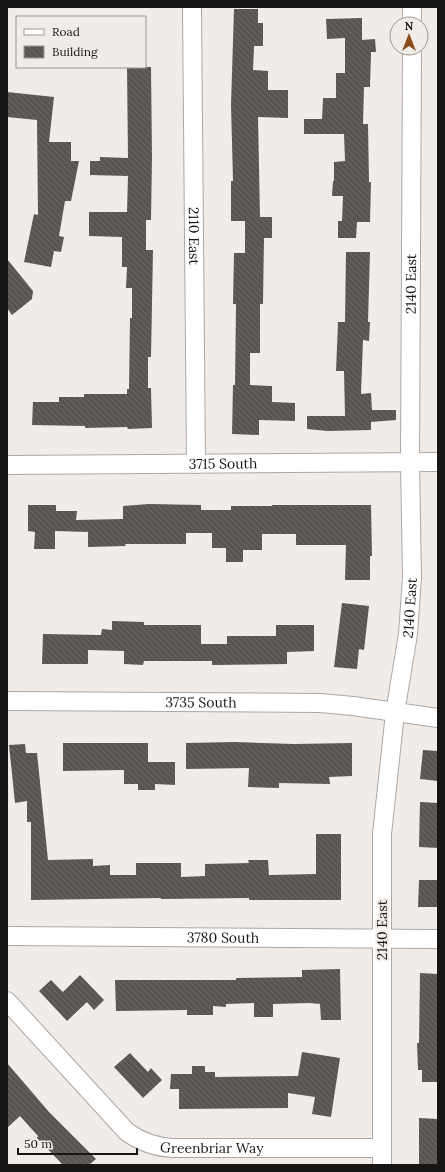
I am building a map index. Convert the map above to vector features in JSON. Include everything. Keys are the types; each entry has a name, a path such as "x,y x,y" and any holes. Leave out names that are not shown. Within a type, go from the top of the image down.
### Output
{"street":[{"name":"2110 East","path":"192,7 196,464"},
{"name":"2140 East","path":"382,1156 382,834 395,713 408,634 412,577 410,462 412,56"},
{"name":"3715 South","path":"7,465 438,462"},
{"name":"3735 South","path":"7,701 320,703 438,718"},
{"name":"3780 South","path":"7,936 438,939"},
{"name":"Greenbriar Way","path":"7,1001 126,1132 141,1141 151,1145 173,1148 382,1156"}],"building":[{"path":"234,9 258,9 258,23 263,23 263,46 254,46 253,70 268,71 268,90 288,90 288,118 258,117 260,217 272,217 272,238 264,238 263,304 260,304 260,353 250,353 250,385 272,386 272,402 295,403 295,421 259,420 259,435 232,434 233,385 235,385 236,304 233,304 234,253 245,253 245,221 231,221 231,181 233,181 231,105"},
{"path":"362,18 362,40 375,39 376,52 371,52 370,87 364,87 363,124 368,124 369,182 371,182 370,222 357,222 356,238 338,238 338,221 342,221 343,196 332,196 334,162 345,161 344,134 304,134 304,119 322,119 323,98 336,98 336,73 345,73 345,38 327,39 326,19"},
{"path":"151,67 151,220 146,220 146,250 153,250 151,357 148,357 148,388 151,388 152,428 85,428 85,426 32,425 33,402 59,402 59,397 84,397 84,394 127,394 127,389 129,389 132,288 126,288 127,267 122,267 122,237 89,236 89,212 127,212 128,176 90,175 90,161 100,161 100,157 128,158 127,68"},
{"path":"7,92 54,97 49,142 71,142 71,161 79,161 71,201 65,201 59,236 64,237 61,252 54,251 51,267 24,262 34,214 38,215 37,120 7,117"},
{"path":"346,252 370,252 368,322 370,322 369,341 363,340 361,394 371,393 372,410 396,410 396,420 371,422 371,430 328,431 307,429 307,416 345,416 344,371 336,371 338,322 345,322"},
{"path":"7,259 33,291 32,299 12,315 7,308"},
{"path":"149,504 201,505 201,510 231,510 231,506 371,505 372,556 370,556 370,580 345,580 346,545 296,545 296,534 262,534 262,550 243,550 243,562 226,562 226,548 212,548 212,533 186,533 186,544 125,544 126,546 88,547 88,532 55,531 55,549 34,549 35,532 28,531 28,505 56,505 56,511 77,511 76,520 123,519 123,506"},
{"path":"342,603 369,606 364,650 359,649 357,669 334,667"},
{"path":"112,621 144,622 144,625 201,625 201,644 227,644 227,636 276,636 276,625 314,625 314,651 287,652 287,664 212,665 212,661 144,661 143,665 124,664 124,651 88,650 88,664 42,664 43,634 101,635 102,629 112,630"},
{"path":"235,742 294,744 352,743 352,776 329,777 330,784 279,783 279,788 248,787 249,768 186,769 186,743"},
{"path":"63,743 148,743 148,762 175,762 175,785 155,784 155,790 138,790 138,784 124,784 124,770 63,771"},
{"path":"25,744 26,753 37,753 48,860 93,859 93,866 110,865 110,875 136,875 136,863 181,863 181,877 205,876 205,864 249,863 248,860 268,860 269,875 316,874 316,834 341,834 341,900 161,898 31,900 31,822 27,822 27,801 15,803 9,745"},
{"path":"423,750 438,751 438,781 420,779"},
{"path":"420,802 438,803 438,848 419,847"},
{"path":"419,880 438,880 438,907 418,907"},
{"path":"340,969 341,1020 321,1020 320,1004 309,1003 273,1004 273,1017 254,1017 254,1003 226,1004 226,1007 213,1006 213,1015 187,1015 187,1010 116,1011 115,980 236,980 236,978 302,977 302,970"},
{"path":"420,973 438,974 438,1082 422,1082 422,1070 418,1070 417,1043 419,1043"},
{"path":"80,975 104,1000 94,1010 87,1002 67,1021 39,991 51,980 63,992"},
{"path":"302,1052 340,1058 331,1117 312,1114 315,1097 288,1093 288,1108 179,1109 179,1089 170,1089 171,1074 192,1074 192,1066 205,1066 205,1072 215,1072 215,1077 298,1076"},
{"path":"130,1053 148,1072 151,1068 162,1080 143,1098 114,1067"},
{"path":"7,1063 49,1112 96,1159 89,1165 63,1165 37,1138 38,1136 20,1116 7,1128"},
{"path":"419,1118 438,1119 438,1165 419,1165"}]}
